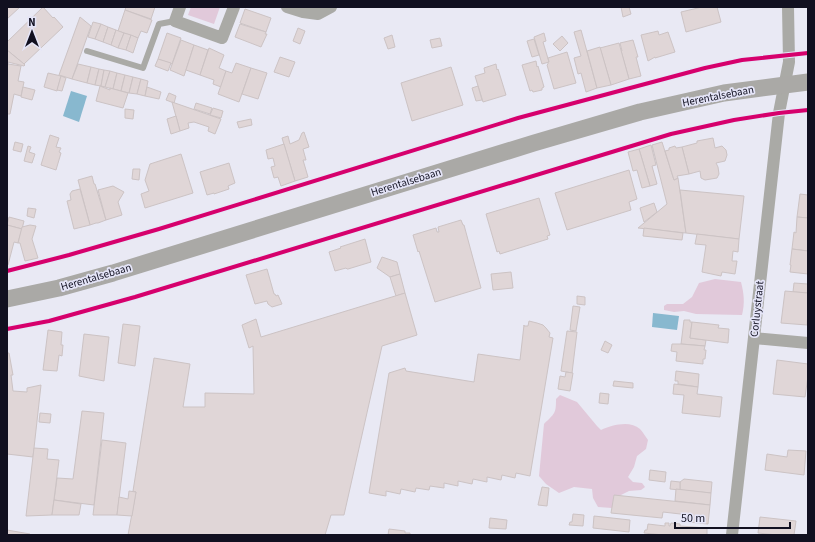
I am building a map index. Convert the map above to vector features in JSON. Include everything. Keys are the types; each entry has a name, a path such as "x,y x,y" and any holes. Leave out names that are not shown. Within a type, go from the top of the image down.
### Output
{"main road":[{"name":"Herentalsebaan","path":"7,299 59,288 113,273 534,143 640,112 724,93 808,82"}],"street":[{"path":"180,7 175,21 222,38 234,7"},
{"path":"287,7 302,12 318,14 331,7"},
{"name":"Corluystraat","path":"732,535 778,120 789,62 788,7"},
{"path":"754,338 808,344"}],"lane":[{"path":"87,51 143,68 159,24 175,21"}],"shaded area":[{"path":"191,7 220,7 214,24 188,15"},
{"path":"715,279 741,282 744,298 742,315 696,314 684,311 674,312 664,310 664,306 667,304 683,304 692,297 699,283"},
{"path":"560,395 577,402 601,430 610,426 626,424 636,426 641,430 648,440 646,449 637,456 634,467 628,477 633,482 642,483 645,487 641,490 629,491 619,496 617,504 612,508 598,507 593,498 592,489 574,487 559,493 546,484 539,476 544,424 554,413 556,408 556,399"}],"water":[{"path":"71,91 87,96 79,122 63,116"},
{"path":"653,313 679,316 677,330 652,327"}],"building":[{"path":"7,7 20,7 7,19"},
{"path":"43,7 63,27 24,64 7,50 7,42"},
{"path":"126,7 155,7 151,19 125,10"},
{"path":"621,7 629,7 631,14 623,17"},
{"path":"702,7 717,7 721,22 686,32 681,12"},
{"path":"245,9 271,18 266,32 240,23"},
{"path":"125,10 152,20 147,33 141,31 138,38 118,31"},
{"path":"80,17 91,26 72,79 59,75"},
{"path":"93,22 101,24 95,39 88,37"},
{"path":"101,24 108,27 103,42 95,39"},
{"path":"240,24 266,32 265,34 267,34 261,47 235,37"},
{"path":"108,27 116,30 111,45 103,42"},
{"path":"298,28 305,31 300,44 293,41"},
{"path":"116,30 124,33 118,48 111,45"},
{"path":"581,30 597,88 586,92 581,73 578,74 574,58 581,56 574,32"},
{"path":"658,31 659,35 668,32 675,52 655,57 648,61 641,35"},
{"path":"124,33 131,35 126,50 118,48"},
{"path":"167,33 181,38 172,64 158,59"},
{"path":"544,33 546,41 543,42 549,62 542,64 534,37"},
{"path":"131,35 138,38 133,53 126,50"},
{"path":"392,35 395,47 388,49 384,38"},
{"path":"562,36 568,43 560,51 553,44"},
{"path":"440,38 442,46 432,48 430,40"},
{"path":"534,39 539,55 532,57 527,41"},
{"path":"181,40 194,45 184,76 170,70"},
{"path":"633,40 641,76 629,79 620,43"},
{"path":"619,43 629,79 611,85 600,48"},
{"path":"194,45 208,50 200,75 186,70"},
{"path":"600,47 611,85 597,88 587,51"},
{"path":"209,48 224,55 219,68 226,71 221,87 213,84 214,80 200,75"},
{"path":"7,50 25,65 8,62 8,64"},
{"path":"567,52 576,83 554,89 547,65 549,62 548,58"},
{"path":"280,57 295,62 289,77 274,72"},
{"path":"158,59 171,63 168,71 155,66"},
{"path":"536,61 544,87 542,90 533,92 532,90 530,91 522,65"},
{"path":"236,63 251,68 239,102 218,94 226,71 232,73"},
{"path":"8,64 21,66 18,81 24,82 21,96 14,94 10,114 7,114"},
{"path":"78,64 91,67 87,83 72,79"},
{"path":"496,64 506,95 483,102 475,76 485,73 484,68"},
{"path":"91,67 99,69 95,85 87,83"},
{"path":"451,67 463,105 412,121 401,83"},
{"path":"251,68 267,73 258,99 242,94"},
{"path":"99,69 104,70 101,86 95,85"},
{"path":"104,70 110,71 105,87 101,86"},
{"path":"110,71 117,73 113,89 105,87"},
{"path":"48,73 61,76 57,91 44,87"},
{"path":"117,73 125,75 121,91 113,89"},
{"path":"125,75 133,77 129,93 121,91"},
{"path":"61,76 66,78 62,91 57,90"},
{"path":"133,77 141,79 137,94 129,93"},
{"path":"141,79 148,81 145,96 137,94"},
{"path":"100,86 110,90 110,88 128,93 123,108 96,101"},
{"path":"478,86 482,100 476,101 472,88"},
{"path":"23,87 35,90 32,100 21,97"},
{"path":"147,87 161,92 159,99 145,96"},
{"path":"169,93 176,96 174,103 166,100"},
{"path":"172,102 221,119 215,134 208,131 209,127 194,122 188,123 189,128 180,131"},
{"path":"196,103 212,108 210,114 194,109"},
{"path":"213,108 223,111 221,118 210,115"},
{"path":"125,109 134,110 133,119 125,118"},
{"path":"176,116 180,131 171,134 167,119"},
{"path":"251,119 252,125 239,128 237,122"},
{"path":"304,132 309,147 303,149 306,160 303,160 308,177 295,181 282,138 288,136 290,144 299,140"},
{"path":"50,135 59,138 56,147 61,148 56,170 41,165"},
{"path":"713,138 715,148 722,146 726,150 727,155 725,161 716,163 719,174 717,178 705,180 701,178 700,171 689,174 682,147 697,143 697,141"},
{"path":"15,142 23,144 21,152 13,150"},
{"path":"662,142 674,180 678,178 686,233 638,228 667,204 652,145"},
{"path":"284,144 295,181 281,186 278,177 274,178 271,167 275,166 273,158 268,159 266,150"},
{"path":"651,145 656,165 652,166 657,184 650,186 639,149"},
{"path":"28,146 31,147 29,152 35,154 32,163 24,161"},
{"path":"675,146 676,148 682,147 689,174 677,176 678,178 674,180 665,151"},
{"path":"639,149 650,186 642,188 637,170 633,171 628,152"},
{"path":"181,154 193,193 145,208 141,194 149,191 145,180 150,164"},
{"path":"229,163 235,183 228,186 229,189 207,195 200,172"},
{"path":"133,169 140,169 139,180 132,179"},
{"path":"629,170 637,199 629,202 631,210 567,230 555,193"},
{"path":"92,176 106,220 90,225 78,180"},
{"path":"113,186 124,192 118,202 122,215 106,220 98,190"},
{"path":"80,189 90,225 74,229 67,201 71,200 70,194 72,191"},
{"path":"680,190 744,196 739,239 686,233"},
{"path":"800,194 808,195 808,218 797,217"},
{"path":"539,198 550,235 547,236 548,239 500,254 499,251 497,252 486,214"},
{"path":"654,203 657,212 644,222 640,208"},
{"path":"28,208 36,209 34,218 27,216"},
{"path":"9,217 24,221 22,229 7,225"},
{"path":"797,217 808,218 808,251 792,249 794,232 796,233"},
{"path":"461,220 464,225 481,288 435,302 413,235 436,228 437,232 439,232 438,227"},
{"path":"7,225 22,229 18,243 14,242 8,265 7,265"},
{"path":"30,225 36,226 32,239 38,258 25,261 20,243 18,243 22,227"},
{"path":"644,228 683,233 682,240 643,236"},
{"path":"697,234 739,239 738,252 733,251 732,261 737,261 735,274 722,272 721,276 702,272 706,245 695,244"},
{"path":"365,239 371,262 348,269 346,268 335,271 329,252"},
{"path":"792,249 808,251 808,274 790,272"},
{"path":"382,257 397,262 400,274 390,277 377,268"},
{"path":"267,269 274,294 276,296 278,295 282,304 272,307 267,301 255,304 246,275"},
{"path":"511,272 513,288 493,290 491,274"},
{"path":"400,274 405,293 396,296 390,277"},
{"path":"794,283 808,284 808,293 793,292"},
{"path":"785,291 808,293 807,325 781,323"},
{"path":"405,293 417,335 382,346 344,515 331,515 325,535 128,535 136,492 133,491 154,358 190,364 183,407 205,407 205,393 254,394 253,346 249,348 242,325 256,319 261,337"},
{"path":"577,296 585,297 585,305 577,304"},
{"path":"573,306 580,307 576,331 570,330"},
{"path":"684,320 690,320 690,322 692,322 690,338 706,340 705,346 681,344"},
{"path":"529,321 543,325 550,333 549,337 553,338 530,476 516,473 515,478 502,475 501,480 487,477 487,482 473,479 472,484 458,481 458,486 444,483 444,488 430,486 429,490 416,488 415,492 401,489 400,494 386,491 386,496 369,493 389,373 405,368 406,371 474,382 478,354 520,360 524,325 528,326"},
{"path":"692,322 719,325 718,328 729,329 728,343 690,338"},
{"path":"123,324 140,326 135,366 118,363"},
{"path":"48,330 62,332 62,356 59,355 57,371 43,370"},
{"path":"567,331 577,332 572,373 561,371"},
{"path":"84,334 109,337 104,381 79,376"},
{"path":"605,341 612,345 608,353 601,350"},
{"path":"672,344 705,346 705,359 703,359 703,364 676,361 677,352 671,351"},
{"path":"7,353 9,353 13,375 11,375 13,391 27,392 27,388 41,385 33,457 7,454"},
{"path":"777,360 808,364 805,397 773,394"},
{"path":"676,371 699,374 698,387 678,384 678,381 675,381"},
{"path":"566,372 573,373 570,391 558,389 560,376 565,377"},
{"path":"614,381 633,383 633,388 613,386"},
{"path":"674,384 698,387 697,394 722,397 720,417 682,413 684,395 673,394"},
{"path":"600,393 609,394 608,404 599,403"},
{"path":"82,411 104,413 94,505 54,500 57,478 73,479"},
{"path":"40,413 51,414 50,423 39,422"},
{"path":"102,440 126,443 117,515 93,515"},
{"path":"34,448 48,449 47,459 59,460 52,515 26,516"},
{"path":"788,450 806,451 804,475 765,470 767,454 787,457"},
{"path":"650,470 666,472 665,482 649,480"},
{"path":"684,479 712,482 711,493 680,490 680,482"},
{"path":"671,481 680,482 680,490 670,489"},
{"path":"542,487 549,488 547,506 538,505"},
{"path":"676,489 711,493 710,505 675,501"},
{"path":"129,491 136,492 132,516 117,515 119,497 128,499"},
{"path":"614,495 710,505 708,524 688,522 689,515 663,512 662,518 611,513"},
{"path":"54,500 81,504 79,515 52,515"},
{"path":"573,514 584,515 583,526 569,525 570,522 572,522"},
{"path":"594,516 630,520 629,532 593,528"},
{"path":"760,517 796,521 794,535 758,533"},
{"path":"490,518 507,520 506,529 489,528"},
{"path":"665,523 669,523 669,526 671,523 680,524 680,526 707,528 707,535 663,535 644,533 645,530 647,530 648,524 665,526"},
{"path":"389,529 405,531 405,533 410,533 410,535 388,535"},
{"path":"7,530 30,534 30,535 7,535"}],"cycle path":[{"path":"7,271 159,229 518,118 705,68 742,60 808,53"},
{"path":"7,329 49,321 135,297 671,134 734,120 808,110"}]}
